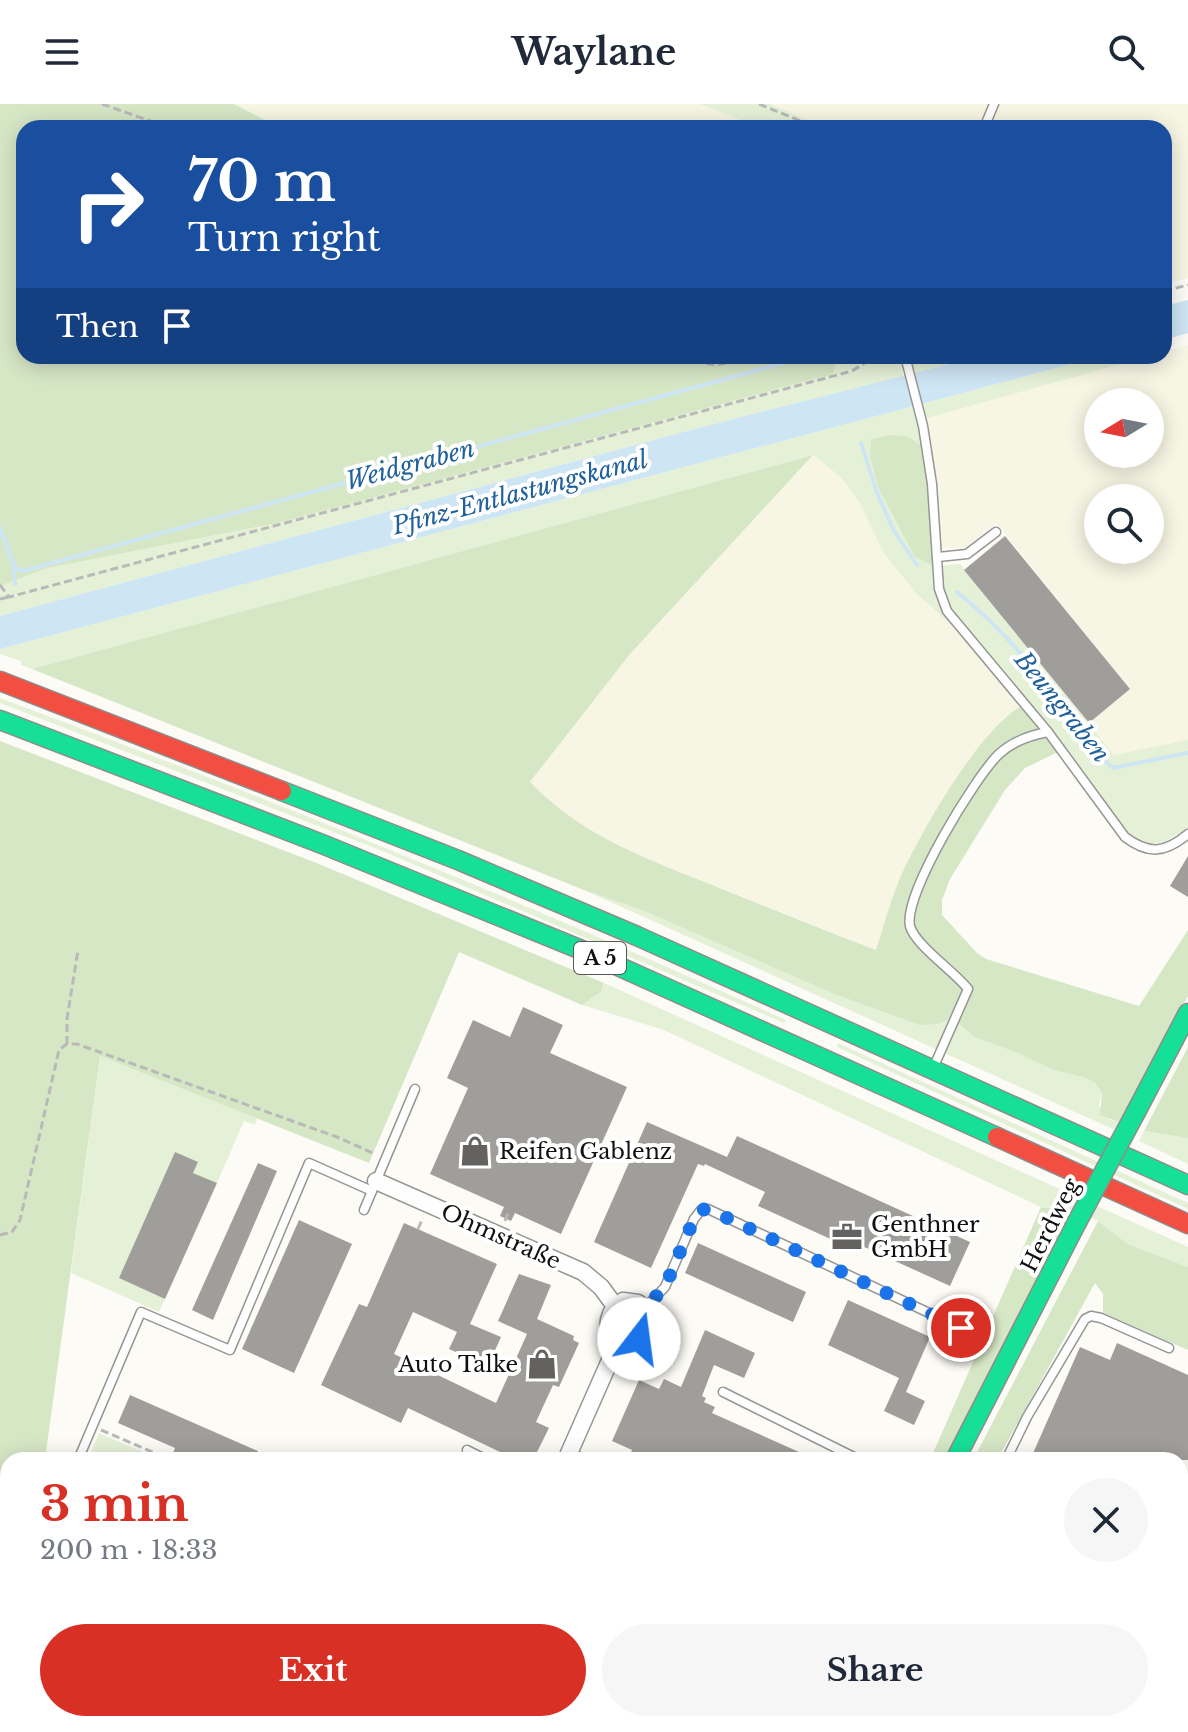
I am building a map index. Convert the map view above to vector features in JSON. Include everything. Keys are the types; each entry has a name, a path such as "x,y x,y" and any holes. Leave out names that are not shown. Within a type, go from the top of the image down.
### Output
{"main road":[{"name":"A 5","path":"0,681 458,860 1188,1185"},
{"name":"A 5","path":"0,720 322,844 589,953 1188,1224"},
{"name":"Herdweg","path":"959,1452 1188,1013"}],"street":[{"name":"Ohmstraße","path":"374,1186 583,1272 601,1287 615,1306"},
{"path":"569,1452 611,1358 639,1339 648,1326 645,1308 630,1301 615,1306 609,1313 607,1323 611,1358"}],"lane":[{"path":"907,364 920,414 932,484 939,589 947,611 1048,732 1125,837 1141,849 1164,847 1188,834"},
{"path":"938,557 967,554 996,532"},
{"path":"933,1069 968,989 958,975 913,934 909,923 920,878 986,768 1001,752 1021,740 1048,732"},
{"path":"364,1210 415,1089"},
{"path":"81,1452 141,1312 230,1350 309,1163 374,1186"},
{"path":"645,1308 665,1287 694,1219 701,1210 708,1209 961,1328"},
{"path":"1010,1452 1085,1319 1096,1316 1169,1348"},
{"path":"723,1392 844,1452"},
{"path":"467,1450 471,1452"}],"path":[{"path":"102,104 147,120"},
{"path":"759,104 798,120"},
{"path":"0,599 852,371 863,364"},
{"path":"0,585 9,597"},
{"path":"67,1044 67,1019 78,950"},
{"path":"0,1235 12,1232 20,1220 59,1050 67,1044 77,1044 337,1137 385,1159"},
{"path":"503,1225 509,1210"},
{"path":"92,1426 152,1452"}],"green space":[{"path":"0,104 234,104 265,120 16,120 16,364 836,364 833,374 278,523 48,568 0,586"},
{"path":"234,104 700,104 740,120 265,120"},
{"path":"700,104 770,104 808,120 740,120"},
{"path":"770,104 1188,104 1188,278 1172,282 1172,120 808,120"},
{"path":"1188,345 1188,740 1114,756 1089,723 1130,689 996,523 960,549 932,546 931,510 922,448 924,419 1121,364 1172,364 1172,350"},
{"path":"836,364 902,364 903,376 0,616 0,586 48,568 278,523 833,374"},
{"path":"902,364 950,364 915,373"},
{"path":"1072,364 1121,364 924,419 922,446 898,436 871,439 933,566 960,564 1114,755 1188,740 1188,828 1162,843 1149,844 1137,841 1127,832 1071,754 1045,738 1036,722 962,635 916,593 885,555 859,502 842,478 813,455 32,669 21,665 21,661 0,654 0,649"},
{"path":"890,435 907,436 922,446 931,510 933,566 915,557 878,487 870,456 871,439"},
{"path":"813,455 842,478 859,502 885,555 916,593 962,635 1022,706 991,732 957,779 904,870 876,950 638,855 594,833 554,807 530,782 630,654"},
{"path":"813,455 630,654 530,782 574,819 622,847 876,950 900,879 940,804 989,734 1022,706 1058,752 1025,768 1005,790 950,879 942,900 942,915 986,959 1139,1006 1188,930 1188,996 1132,1103 1118,1122 1100,1115 1102,1093 1095,1083 1053,1070 975,1037 952,1018 938,1024 919,1025 834,994 642,910 584,890 32,669"},
{"path":"0,698 396,852 786,1020 784,1023 380,850 0,703"},
{"path":"0,741 314,862 604,983 601,992 582,1005 459,952 369,1163 100,1056 46,1452 0,1452"},
{"path":"584,890 642,910 834,994 919,1025 951,1018 1053,1070 1083,1077 1095,1083 1102,1093 1099,1105 1108,1119 1118,1122 1115,1130"},
{"path":"604,983 1188,1247 1188,1267 1128,1244 1098,1221 1073,1211 1041,1207 664,1030 582,1005 601,992"},
{"path":"838,1043 1188,1203 1188,1209 837,1047"},
{"path":"1188,1047 1188,1138 1144,1131"},
{"path":"100,1056 257,1118 255,1125 244,1121 217,1183 193,1173 197,1162 175,1152 120,1278 165,1299 159,1312 71,1273"},
{"path":"1144,1131 1188,1138 1188,1164 1139,1141"},
{"path":"1041,1207 1073,1211 952,1452 934,1452"},
{"path":"1098,1221 1128,1244 1188,1267 1188,1350 1103,1313 1103,1294 1095,1283 1002,1452 977,1452"},
{"path":"99,1433 143,1452 91,1452"}],"water":[{"path":"1188,300 1188,333 1172,338 1172,304"},
{"name":"Pfinz-Entlastungskanal","path":"950,364 1072,364 0,649 0,616 687,431"}],"building":[{"path":"1005,536 1130,689 1089,723 964,570"},
{"path":"1188,856 1188,897 1170,886"},
{"path":"523,1007 563,1025 550,1053 627,1087 561,1234 515,1213 511,1221 500,1216 504,1207 430,1174 468,1088 447,1078 473,1020 510,1037"},
{"path":"647,1122 727,1157 737,1136 970,1242 950,1286 851,1241 848,1247 758,1206 765,1192 705,1164 698,1164 651,1268 594,1242"},
{"path":"175,1152 198,1162 193,1173 217,1183 165,1299 119,1278"},
{"path":"258,1163 277,1171 213,1320 192,1310"},
{"path":"299,1220 352,1244 294,1373 242,1349"},
{"path":"404,1223 497,1264 470,1324 501,1337 485,1373 455,1359 458,1353 449,1349 457,1332 413,1312 394,1354 496,1403 527,1334 498,1321 519,1274 551,1285 537,1319 574,1336 573,1340 579,1343 559,1387 553,1385 536,1422 549,1428 537,1452 500,1452 408,1408 401,1423 321,1385 359,1304 367,1307"},
{"path":"698,1243 806,1292 793,1322 685,1273"},
{"path":"848,1300 930,1337 906,1392 925,1401 914,1425 884,1411 899,1378 828,1345"},
{"path":"705,1330 755,1353 744,1378 714,1365 702,1396 706,1398 704,1402 715,1407 712,1413 799,1452 631,1452 612,1441 639,1380 659,1389 664,1379 681,1387"},
{"path":"1117,1343 1188,1375 1188,1452 1034,1452 1080,1347 1110,1360"},
{"path":"130,1395 258,1451 173,1452 175,1448 118,1423"}],"waterway":[{"name":"Weidgraben","path":"13,563 23,571 780,364"},
{"name":"Weidgraben","path":"861,443 877,493 894,531 917,565"},
{"name":"Weidgraben","path":"0,528 13,563 15,584"},
{"name":"Beungraben","path":"957,592 1016,648 1113,768 1188,753"}],"traffic: fast":[{"path":"0,720 322,844 589,953 997,1137"},
{"path":"282,791 458,860 637,936 1188,1185"},
{"path":"1136,1112 1188,1013"},
{"path":"1076,1224 1136,1112"},
{"path":"959,1452 1076,1224"}],"traffic: jam":[{"path":"0,681 282,791"},
{"path":"997,1137 1188,1224"}],"place":[{"name":"Reifen Gablenz","path":"475,1151"},
{"name":"Genthner GmbH","path":"847,1237"},
{"name":"Auto Talke","path":"542,1364"}],"route":[{"path":"639,1339 648,1326 645,1308 665,1287 694,1219 701,1210 708,1209 961,1328"}]}
